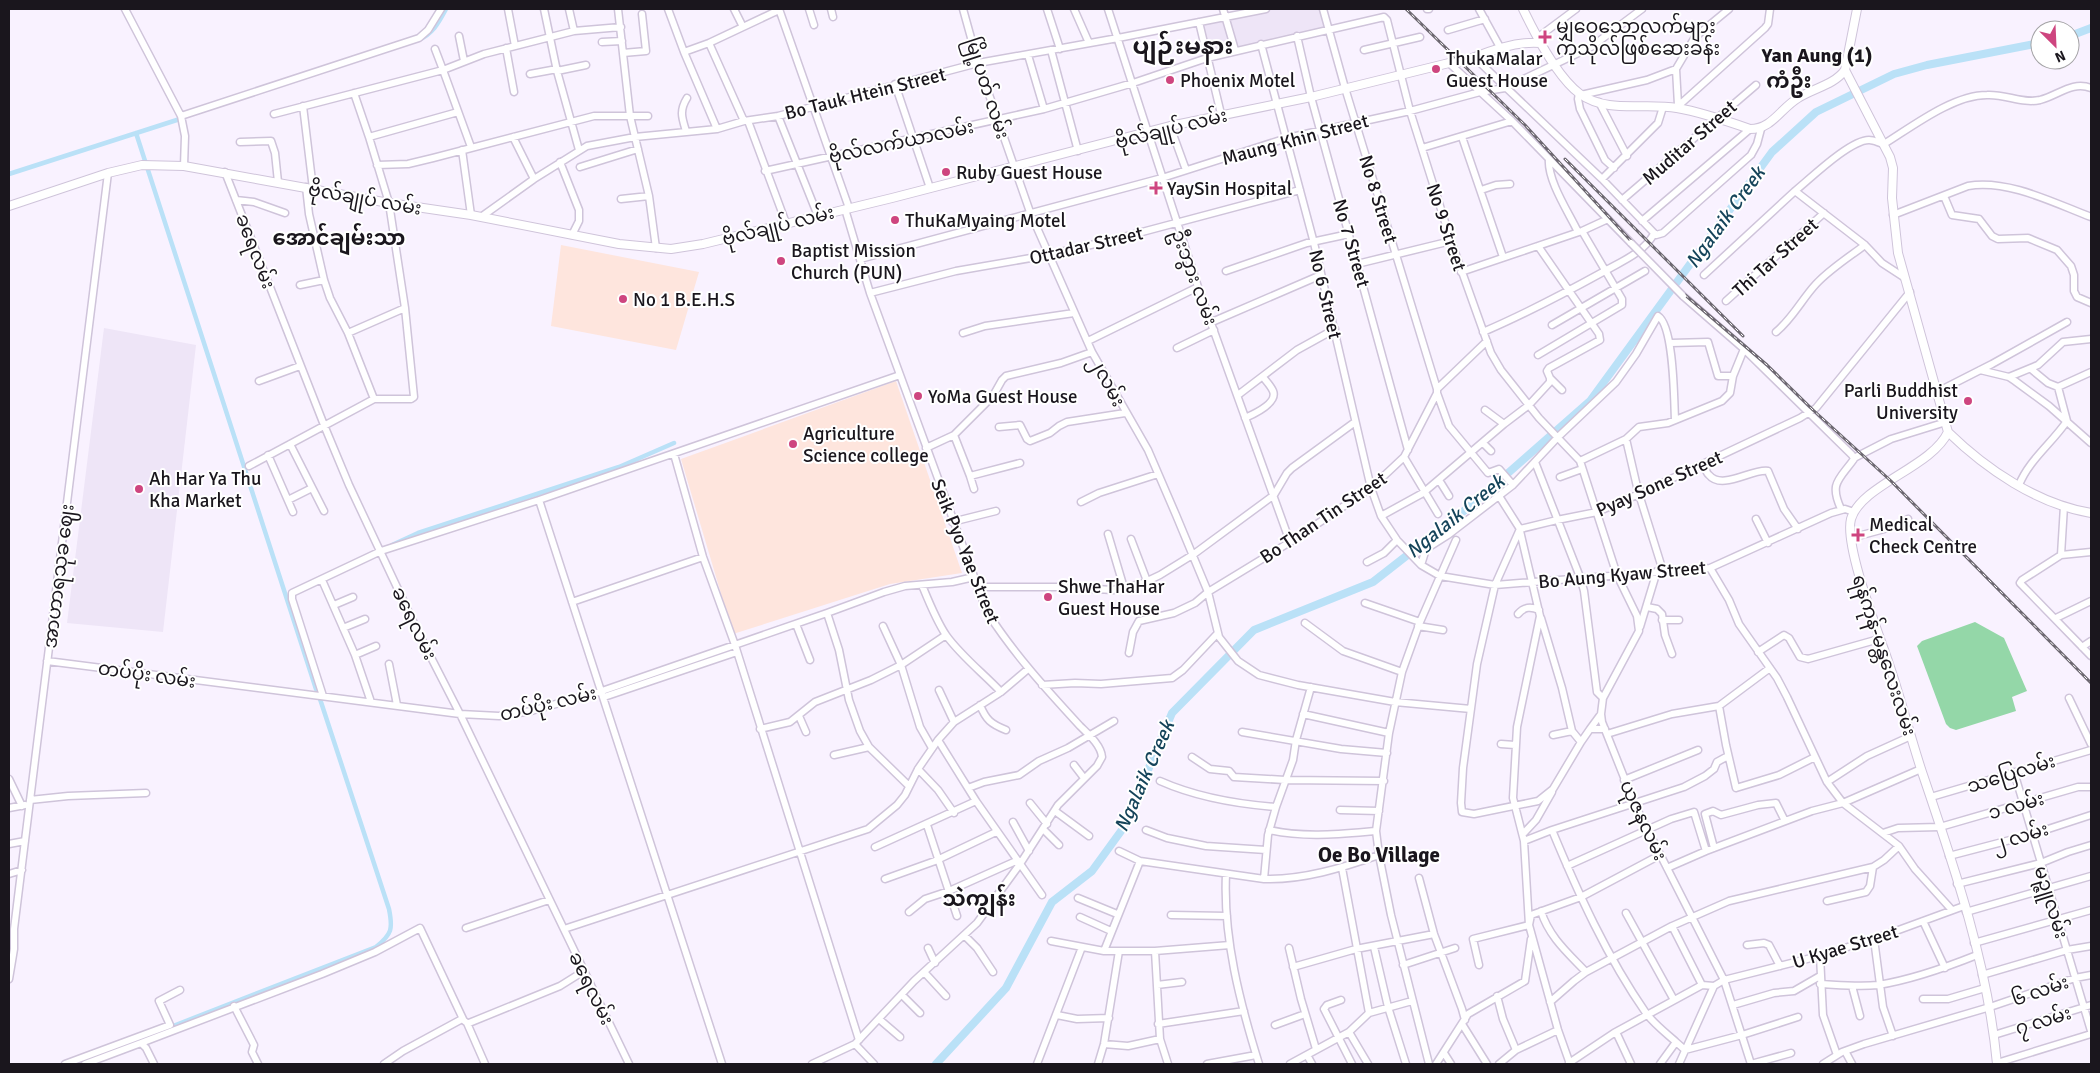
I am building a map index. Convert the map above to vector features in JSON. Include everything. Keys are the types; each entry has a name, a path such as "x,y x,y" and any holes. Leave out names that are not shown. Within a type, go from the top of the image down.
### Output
{"main road":[{"path":"1523,9 1539,41 1555,65 1580,94 1599,102 1628,107 1677,106 1750,129 1761,129 1797,98 1833,81 1845,70 1857,9"},
{"name":"ဗိုလ်ချုပ် လမ်း","path":"9,206 108,173 142,165 184,166 389,203 471,215 572,235 671,249 703,244 818,216 1170,126 1311,97 1449,63 1461,63 1501,49 1539,41"},
{"path":"1845,70 1884,144 1893,168 1893,215 1898,252 1948,432 1990,468 2019,485 2064,506 2091,513"},
{"path":"1854,512 1865,499 1936,448 1948,432"},
{"name":"ရန်ကုန်-မန္တလေးလမ်း","path":"1854,512 1850,528 1854,554 1965,909 1990,1007 1997,1063"}],"street":[{"path":"125,9 182,118 185,136 184,166"},
{"path":"182,118 419,38 428,30 441,9"},
{"path":"508,9 515,46"},
{"path":"544,9 557,70 579,150"},
{"path":"569,9 574,31"},
{"path":"618,9 630,116 648,196 656,248"},
{"path":"668,9 717,129"},
{"path":"734,9 742,27"},
{"path":"684,52 709,43 779,9"},
{"name":"Seik Pyo Yae Street","path":"779,9 814,105 847,208 870,293 986,612 1028,669 1090,736 1100,750 1101,761 1084,778"},
{"path":"809,9 814,25"},
{"path":"831,9 833,17"},
{"name":"မြို့ပတ် လမ်း","path":"963,9 978,63 1014,167"},
{"path":"1047,9 1060,48"},
{"path":"1074,9 1089,43"},
{"name":"ဦးဘွား လမ်း","path":"1108,9 1176,224 1290,542"},
{"name":"Bo Tauk Htein Street","path":"481,218 534,178 587,146 635,137 717,129 746,121 778,116 978,63 1199,22 1224,12 1233,16 1266,9"},
{"name":"No 8 Street","path":"1323,9 1345,88 1449,426 1488,473 1499,470 1512,485"},
{"path":"1479,9 1501,49"},
{"path":"1539,41 1575,9"},
{"name":"Maung Khin Street","path":"860,259 1162,178 1287,138 1410,111 1480,92 1505,88 1592,47 1642,9"},
{"path":"1677,106 1676,69 1695,37 1729,9"},
{"path":"1677,106 1765,28 1768,24 1770,9"},
{"path":"1224,12 1235,50"},
{"path":"623,53 646,51 642,14"},
{"name":"ဗိုလ်လက်ယာလမ်း","path":"766,171 912,140 1044,109 1235,50 1386,18"},
{"name":"No 9 Street","path":"1386,18 1410,111 1451,241 1483,332 1496,362 1539,418 1580,461"},
{"path":"1448,30 1485,20"},
{"path":"1199,22 1221,114"},
{"path":"274,114 443,70 464,61 549,37 574,31 621,27"},
{"path":"459,36 464,61"},
{"name":"No 7 Street","path":"1297,36 1311,97 1408,450"},
{"path":"1364,50 1420,37"},
{"path":"607,44 622,40"},
{"path":"709,43 746,121 786,223"},
{"name":"No 6 Street","path":"1262,44 1314,243 1371,488 1382,516 1397,540 1415,559"},
{"path":"506,48 514,92"},
{"path":"436,49 471,147"},
{"path":"1051,50 1078,151"},
{"path":"1028,55 1044,109"},
{"path":"1474,57 1602,178 1654,234 1659,235 1751,155 1757,144 1761,129"},
{"path":"1449,63 1512,121 1683,296 1744,349 1854,458"},
{"path":"530,74 586,65"},
{"path":"1614,168 1605,160 1580,109 1578,99 1580,94 1647,80 1676,69"},
{"path":"895,84 912,140 930,188"},
{"name":"Muditar Street","path":"1622,200 1756,85"},
{"path":"1704,275 1831,160 1858,143 1872,140 1884,144 1938,110 1973,96 2005,96 2031,101 2042,99 2074,86 2091,88"},
{"path":"248,466 374,399 411,399 414,397 405,308 389,203 354,93"},
{"path":"686,131 681,107 687,98"},
{"path":"1599,102 1627,156"},
{"path":"303,106 309,214 324,280 330,298 348,333 374,399"},
{"path":"1602,178 1627,156 1658,123 1663,107"},
{"path":"369,137 458,112"},
{"path":"377,165 408,164 594,116 648,116"},
{"path":"778,116 818,216"},
{"path":"1422,148 1512,121"},
{"path":"1170,126 1186,170"},
{"path":"1642,221 1750,129"},
{"path":"513,137 534,178"},
{"path":"1462,137 1503,256"},
{"path":"240,142 271,141 275,153 278,182"},
{"path":"580,167 638,148"},
{"path":"462,150 471,215"},
{"path":"1538,355 1622,305 1622,299 1616,288 1580,231 1555,184 1549,160"},
{"path":"560,162 579,210 579,221 572,235"},
{"name":"၂လမ်း","path":"1014,167 1048,255 1092,352 1125,413 1148,450 1194,554 1208,592 1218,635"},
{"name":"ခရေလမ်း","path":"225,172 324,425 418,634 460,714 629,1064"},
{"name":"အာဟာရသုခ ဈေး","path":"9,979 25,841 27,803 47,661 108,173"},
{"path":"1481,190 1496,185 1510,184"},
{"path":"1893,215 1968,186 1980,184 2040,197 2091,217"},
{"name":"Ottadar Street","path":"870,293 956,271 1048,255 1176,224 1300,190"},
{"path":"1795,191 1865,245 1882,263 1905,278"},
{"path":"621,199 648,196"},
{"path":"1944,196 1952,215 1979,219 1992,236 1998,239 2028,238 2057,250 2071,266 2074,275 2074,291 2077,297 2091,303"},
{"path":"236,200 254,202 285,213"},
{"name":"Thi Tar Street","path":"1726,301 1824,213"},
{"path":"1462,272 1503,256 1580,231 1608,219"},
{"path":"1226,271 1307,243 1349,234"},
{"path":"1483,332 1534,310 1637,253 1646,246 1654,234"},
{"path":"1357,264 1451,241"},
{"path":"1776,332 1796,312 1816,284 1865,245"},
{"path":"1538,246 1599,334 1600,340 1549,368 1550,378 1562,390"},
{"path":"1552,325 1645,271"},
{"path":"1212,322 1321,275"},
{"path":"300,284 324,280"},
{"path":"1088,341 1198,287"},
{"name":"Pyay Sone Street","path":"1520,530 1597,512 1704,464 1808,413 1816,408 1910,292"},
{"path":"348,333 405,308"},
{"path":"963,333 985,326 1074,313"},
{"path":"1421,565 1426,549 1512,485 1535,462 1556,436 1616,382 1636,354 1658,316 1664,323 1671,343 1675,420"},
{"path":"1937,392 2067,322"},
{"path":"1177,348 1214,330"},
{"path":"1238,395 1297,350 1335,330"},
{"path":"2009,377 2031,369 2046,359 2063,342 2091,339"},
{"name":"Bo Than Tin Street","path":"1129,653 1133,632 1138,621 1174,613 1195,603 1208,592 1290,542 1371,488 1404,457 1437,391 1487,341"},
{"path":"1671,343 1708,342 1718,376 1733,376"},
{"path":"1639,631 1637,616 1617,575 1580,461 1626,439 1639,427 1668,423 1722,401 1730,393 1733,376 1744,349"},
{"path":"926,448 954,435 993,396 1006,376 1060,363 1092,352"},
{"path":"259,381 300,366"},
{"path":"2031,369 2048,383 2058,387 2091,372"},
{"path":"1980,370 2009,377 2067,421 2091,443"},
{"path":"323,696 291,596 292,592 322,580 381,551 539,500 900,375"},
{"path":"1245,418 1262,408 1273,396 1273,392 1263,377"},
{"path":"1382,516 1424,493 1529,405 1550,382 1550,378"},
{"path":"2019,485 2024,473 2067,421 2058,387"},
{"path":"1485,410 1504,424"},
{"path":"999,427 1020,425 1030,441 1050,433 1058,426 1067,422 1125,413"},
{"path":"977,587 1062,586 1113,590 1147,581 1194,554 1274,494 1292,468 1355,422"},
{"path":"1854,512 1841,509 1834,493 1844,471 1854,458 1892,439 1946,422"},
{"path":"954,435 974,490"},
{"path":"1626,439 1660,571"},
{"path":"1483,443 1491,451"},
{"path":"290,444 324,511"},
{"path":"674,454 703,557 737,652 857,1042 874,1064"},
{"path":"268,455 293,512"},
{"path":"1404,457 1438,514"},
{"path":"1535,462 1580,577 1584,591 1597,692 1603,698"},
{"path":"970,476 1020,463"},
{"path":"1704,464 1709,475 1718,480 1735,480 1761,471 1768,471 1784,509 1798,529"},
{"path":"1560,476 1582,469"},
{"path":"1081,502 1099,493 1158,474"},
{"path":"1439,480 1450,496"},
{"path":"288,500 312,488"},
{"path":"1499,496 1520,530 1572,732 1581,742"},
{"path":"539,500 722,1064"},
{"path":"2061,555 2064,506"},
{"name":"Bo Aung Kyaw Street","path":"1415,559 1421,565 1440,576 1495,585 1710,568 1841,509"},
{"path":"952,522 996,511"},
{"path":"1756,519 1768,543"},
{"path":"1851,538 1889,528 1908,519"},
{"path":"1520,530 1495,585 1477,664 1461,803 1462,812 1474,814 1538,801 1553,789"},
{"path":"1108,534 1124,588"},
{"path":"1131,539 1147,581"},
{"path":"1367,562 1384,553 1397,540"},
{"path":"1429,1064 1403,965 1379,855 1376,831 1389,733 1402,672 1419,624 1456,540"},
{"path":"2091,552 2061,555 2020,583 2091,656"},
{"path":"572,602 703,557"},
{"path":"1710,568 1739,624 1788,697 1827,782 1843,803 1898,846 1915,869 1951,909"},
{"name":"ယုဇနလမ်း","path":"1660,571 1639,631 1603,698 1601,714 1606,732 1635,805 1724,980 1751,1064"},
{"name":"တပ်ပိုး လမ်း","path":"47,661 460,714 499,716 603,694 734,645 904,586 974,577"},
{"path":"322,580 334,605 371,702"},
{"path":"922,585 946,635 968,661 1001,692"},
{"path":"334,605 353,597"},
{"path":"2056,618 2091,601"},
{"path":"1365,603 1419,624 1443,630"},
{"path":"1518,614 1523,609 1530,607 1540,613"},
{"path":"1647,607 1659,611 1672,654"},
{"path":"1540,613 1521,702 1515,744 1513,793 1524,837 1529,925 1558,1030 1569,1063 1647,1014 1702,985 1714,986 1679,1064"},
{"path":"827,614 860,731 869,747 909,786"},
{"path":"343,628 365,619"},
{"path":"1662,620 1679,620"},
{"path":"1305,623 1343,651 1402,672"},
{"path":"796,624 810,660"},
{"path":"883,626 901,665 920,727 932,748"},
{"path":"760,729 790,722 815,702 871,680 901,665 946,635"},
{"path":"1042,685 1101,684 1172,678 1183,670 1218,635 1238,661 1259,675 1311,687 1396,702 1471,709"},
{"path":"1758,652 1784,635 1789,638 1800,657 1808,659 1880,638"},
{"path":"2082,647 2091,641"},
{"path":"354,655 376,646"},
{"path":"603,694 737,652"},
{"path":"389,664 397,705"},
{"path":"1590,729 1606,732 1672,714 1719,706 1770,668"},
{"path":"564,929 800,852 872,826 897,805 932,748 954,722 1001,692 1028,669"},
{"path":"1264,879 1269,830 1293,760 1296,740 1311,687"},
{"path":"938,690 954,722"},
{"path":"2069,698 2091,744"},
{"path":"980,705 988,721 1006,730"},
{"path":"1719,706 1736,788 1779,775 1815,757"},
{"path":"1303,714 1389,733"},
{"path":"1524,837 1536,820 1581,742 1601,714"},
{"path":"799,716 806,732"},
{"path":"968,788 984,782 1019,775 1039,761 1090,736 1114,721"},
{"path":"1242,732 1341,749 1387,752"},
{"path":"1553,735 1572,732"},
{"path":"1827,782 1867,756 1911,736"},
{"path":"938,740 996,832 1042,895"},
{"path":"1501,744 1515,744"},
{"path":"834,755 869,747"},
{"path":"1624,780 1698,750"},
{"name":"သပြေလမ်း","path":"1931,797 2091,750"},
{"path":"1524,837 1635,805 1690,784 1705,776 1714,769 1717,762 1728,756"},
{"path":"1192,757 1210,769 1229,771 1234,777 1285,780 1384,781"},
{"path":"812,1064 857,1042 976,923 1018,863 1044,830 1065,796 1084,778 1074,764"},
{"path":"918,769 938,790 954,813"},
{"path":"1667,868 1785,821 1843,803 1921,769"},
{"name":"မဉ္ဇူလမ်း","path":"2014,772 2091,1032"},
{"path":"9,779 27,803"},
{"path":"1160,781 1200,796 1251,805 1276,807"},
{"name":"၁ လမ်း","path":"1883,833 1898,828 1940,827 2078,787 2091,787"},
{"path":"9,808 68,796 146,793"},
{"path":"876,847 954,813 976,801"},
{"path":"1714,848 1705,814 1713,811 1721,815 1728,814 1758,805 1776,803 1785,821"},
{"path":"1030,804 1047,824"},
{"path":"1340,810 1379,811"},
{"path":"1055,811 1088,836"},
{"path":"1568,866 1671,819 1694,812 1706,851"},
{"name":"၂ လမ်း","path":"1949,856 2033,834 2091,815"},
{"path":"1012,822 1029,851"},
{"path":"927,825 958,916"},
{"path":"1044,830 1059,845"},
{"path":"1146,830 1167,838 1206,846 1266,850"},
{"path":"1269,830 1286,834 1316,836 1376,831"},
{"path":"1552,830 1581,897 1612,957 1647,1014 1685,1050"},
{"path":"885,879 937,859 996,832"},
{"path":"9,844 25,841"},
{"path":"1957,884 2041,863 2091,845"},
{"path":"1550,1002 1586,972 1672,926 1729,901 1873,867 1884,860 1898,846"},
{"path":"1119,851 1140,861 1280,880 1342,868 1379,855"},
{"path":"1529,925 1531,915 1581,897 1660,855"},
{"path":"1104,951 1140,861"},
{"path":"909,912 925,899 1018,863"},
{"path":"1827,901 1866,892 1870,886 1873,867"},
{"path":"1342,868 1369,1013"},
{"path":"9,874 22,870"},
{"path":"1226,874 1230,945 1244,1011 1259,1064"},
{"name":"U Kyae Street","path":"1714,986 1724,980 1820,956 1874,939 1923,922 1951,909 1965,909 2091,876"},
{"path":"1419,878 1434,934 1462,1009 1464,1022 1487,1064"},
{"path":"1078,898 1118,914"},
{"path":"466,928 549,900"},
{"path":"1974,943 2091,910"},
{"path":"1541,911 1545,924 1554,938 1586,972"},
{"path":"1626,912 1674,1000"},
{"path":"1171,915 1227,916"},
{"path":"1080,917 1111,931"},
{"path":"1923,922 1944,968"},
{"path":"1479,965 1472,939 1529,925"},
{"path":"1672,926 1702,985"},
{"path":"85,1064 322,974 375,952 421,928 485,1064"},
{"path":"1293,967 1356,949 1434,934"},
{"path":"964,935 977,948 993,972"},
{"path":"1436,1064 1468,1014 1525,981 1532,936"},
{"path":"1874,939 1883,1007 1893,1036"},
{"path":"1052,941 1104,951 1154,951 1230,945"},
{"path":"1747,945 1764,943 1770,945 1780,966"},
{"path":"1982,975 2067,950 2091,946"},
{"path":"1037,1064 1082,947"},
{"path":"1374,947 1388,1007 1406,1064"},
{"path":"928,948 935,963"},
{"path":"1289,948 1305,1014 1316,1049"},
{"path":"1403,965 1455,948"},
{"path":"1098,1064 1104,1044 1119,951"},
{"path":"1154,951 1158,1024 1160,1039 1168,1064"},
{"path":"1820,984 1879,985 1944,968 1977,955"},
{"path":"1820,956 1820,984 1825,1024 1837,1055"},
{"path":"384,1064 403,1052 465,1021 560,986 584,972"},
{"path":"924,973 946,996"},
{"name":"၆ လမ်း","path":"1823,1064 1845,1051 1990,1007 2075,978 2091,975"},
{"path":"1733,1004 1774,993 1794,991 1820,976"},
{"path":"1157,985 1182,982"},
{"path":"1852,986 1860,1016"},
{"path":"1923,999 1948,999 1985,988"},
{"path":"65,1064 170,1025 160,1001 180,990"},
{"path":"902,995 920,1013"},
{"path":"1497,996 1503,1019 1516,1050"},
{"path":"1341,1000 1324,1007 1352,1064"},
{"path":"1290,1064 1348,1032 1369,1013 1412,1000"},
{"name":"၇ လမ်း","path":"1994,1035 2091,1005"},
{"path":"234,1006 254,1045 252,1052 258,1064"},
{"path":"1158,1024 1244,1011"},
{"path":"1275,1025 1305,1014"},
{"path":"1057,1015 1077,1019 1108,1018"},
{"path":"1685,1050 1742,1035 1798,1017"},
{"path":"879,1019 900,1037"},
{"path":"1499,1064 1516,1050 1558,1030"},
{"path":"1348,1032 1368,1064"},
{"path":"1616,1032 1631,1064"},
{"path":"1997,1063 2091,1032"},
{"path":"1104,1044 1128,1046 1160,1039"},
{"path":"1660,1064 1676,1042"},
{"path":"141,1043 146,1048 154,1064"},
{"path":"1845,1051 1852,1064"},
{"path":"1444,1053 1451,1064"},
{"path":"1751,1064 1791,1053"},
{"path":"1207,1064 1227,1062 1256,1055"},
{"path":"1307,1055 1312,1064"}],"shaded area":[{"path":"1271,9 1319,9 1326,29 1207,58 1199,22"},
{"name":"No 1 B.E.H.S","path":"561,245 699,272 676,350 551,326"},
{"name":"Ah Har Ya Thu Kha Market","path":"104,328 196,345 163,632 67,623"},
{"name":"Agriculture Science college","path":"896,381 962,573 890,584 733,634 681,459"}],"green space":[{"path":"1975,622 2004,638 2027,691 2012,697 2016,711 1956,730 1946,724 1917,646 1922,641"}],"waterway":[{"path":"418,40 432,31 446,9"},
{"name":"Ngalaik Creek","path":"2080,32 2091,28"},
{"name":"Ngalaik Creek","path":"936,1064 1006,988 1052,902 1092,871 1124,827 1172,713 1254,630 1373,582 1474,503 1590,401 1772,152 1816,112 1894,74 1927,65 2030,45"},
{"path":"9,174 183,118"},
{"path":"136,133 316,689"},
{"path":"392,545 418,533 619,467 674,443"},
{"path":"168,1028 376,947 390,931 389,909 320,699"}],"railway":[{"path":"1406,9 1525,125 1632,242 1684,294 1767,365 1891,481 2091,683"},
{"path":"1565,159 1743,336"}],"place":[{"name":"မျှဝေသောလက်များ ကုသိုလ်ဖြစ်ဆေးခန်း","path":"1545,37"},
{"name":"ThukaMalar Guest House","path":"1436,69"},
{"name":"Phoenix Motel","path":"1170,80"},
{"name":"Ruby Guest House","path":"946,172"},
{"name":"YaySin Hospital","path":"1156,188"},
{"name":"ThuKaMyaing Motel","path":"895,220"},
{"name":"Baptist Mission Church (PUN)","path":"781,261"},
{"name":"No 1 B.E.H.S","path":"623,299"},
{"name":"YoMa Guest House","path":"918,396"},
{"name":"Parli Buddhist University","path":"1968,401"},
{"name":"Agriculture Science college","path":"793,444"},
{"name":"Ah Har Ya Thu Kha Market","path":"139,489"},
{"name":"Medical Check Centre","path":"1858,535"},
{"name":"Shwe ThaHar Guest House","path":"1048,597"}],"district":[{"name":"ပျဉ်းမနား","path":"1183,46"},
{"name":"Yan Aung (1)","path":"1817,55"},
{"name":"ကံဦး","path":"1789,81"},
{"name":"အောင်ချမ်းသာ","path":"339,238"},
{"name":"Oe Bo Village","path":"1379,855"},
{"name":"သဲကျွန်း","path":"979,899"}]}
